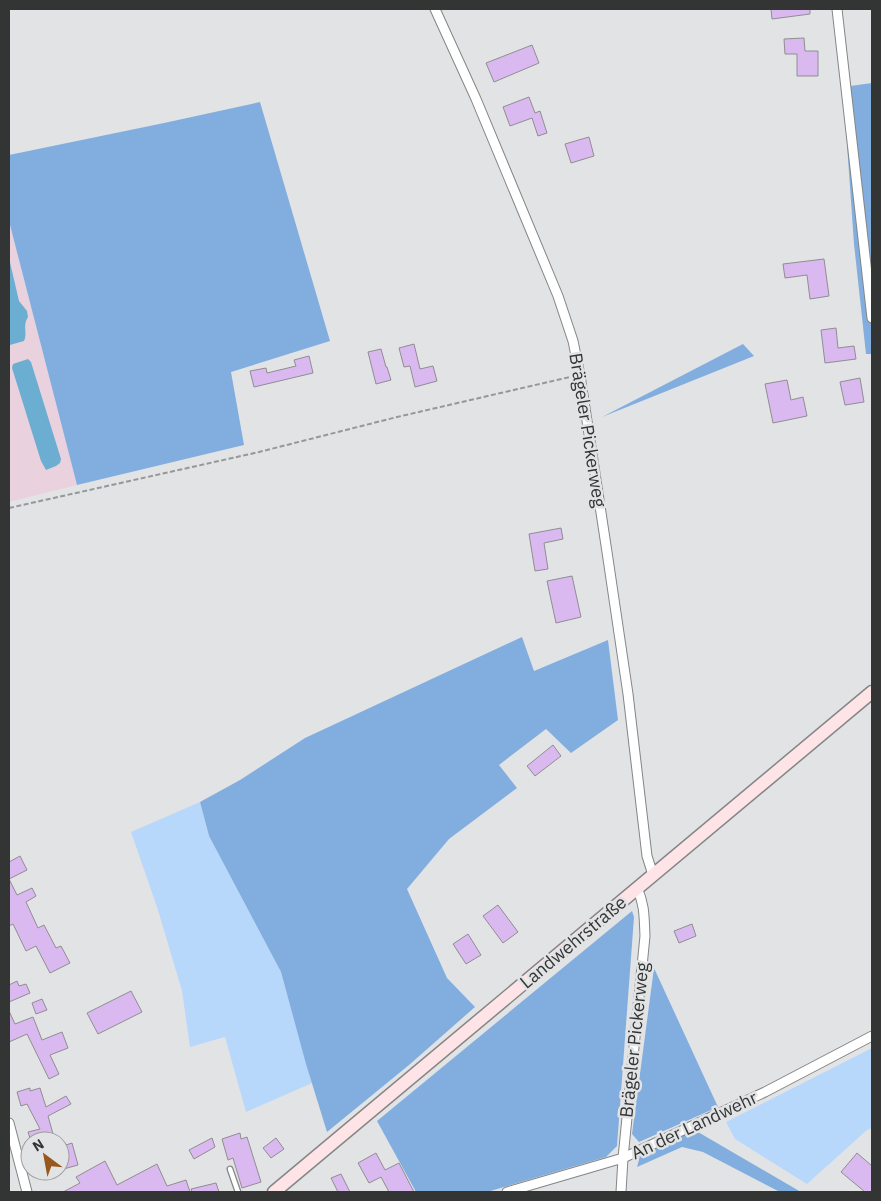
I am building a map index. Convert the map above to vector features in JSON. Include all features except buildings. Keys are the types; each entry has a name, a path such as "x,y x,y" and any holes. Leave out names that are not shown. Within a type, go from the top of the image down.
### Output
{"street":[{"name":"Brägeler Pickerweg","path":"435,9 476,99 558,296 573,341 580,374 628,694 647,856 653,875"},
{"path":"837,9 872,318"},
{"name":"Landwehrstraße","path":"274,1192 872,692"},
{"name":"Brägeler Pickerweg","path":"621,1192 644,936 644,907 637,888"},
{"name":"An der Landwehr","path":"506,1192 623,1158 765,1092 872,1036"},
{"path":"9,1123 26,1192"}],"lane":[{"path":"230,1169 238,1192"}],"path":[{"path":"9,508 259,452 580,374"}],"shaded area":[{"path":"872,83 872,354 866,354 854,244 843,87"},
{"path":"260,102 330,341 231,372 244,445 77,485 9,221 9,155"},
{"path":"9,221 77,485 9,502"},
{"path":"9,258 19,301 27,311 28,317 25,323 24,341 10,345 9,345"},
{"path":"743,344 754,356 602,417"},
{"path":"28,359 31,362 61,459 60,463 56,466 46,470 41,461 12,368 13,364"},
{"path":"522,637 534,671 608,640 618,720 571,753 546,729 499,765 517,788 449,839 407,889 447,978 475,1007 409,1065 327,1132 281,972 209,836 200,802 240,780 305,738"},
{"path":"200,802 209,836 281,972 312,1083 246,1112 225,1037 190,1047 182,991 158,910 131,832"},
{"path":"632,911 634,917 617,1146 606,1157 487,1192 416,1192 377,1121"},
{"path":"654,968 718,1107 639,1142 632,1134"},
{"path":"872,1048 872,1128 867,1130 807,1184 735,1139 726,1122"},
{"path":"698,1132 801,1192 780,1192 703,1152 682,1147 637,1167 640,1156 685,1133"}]}
